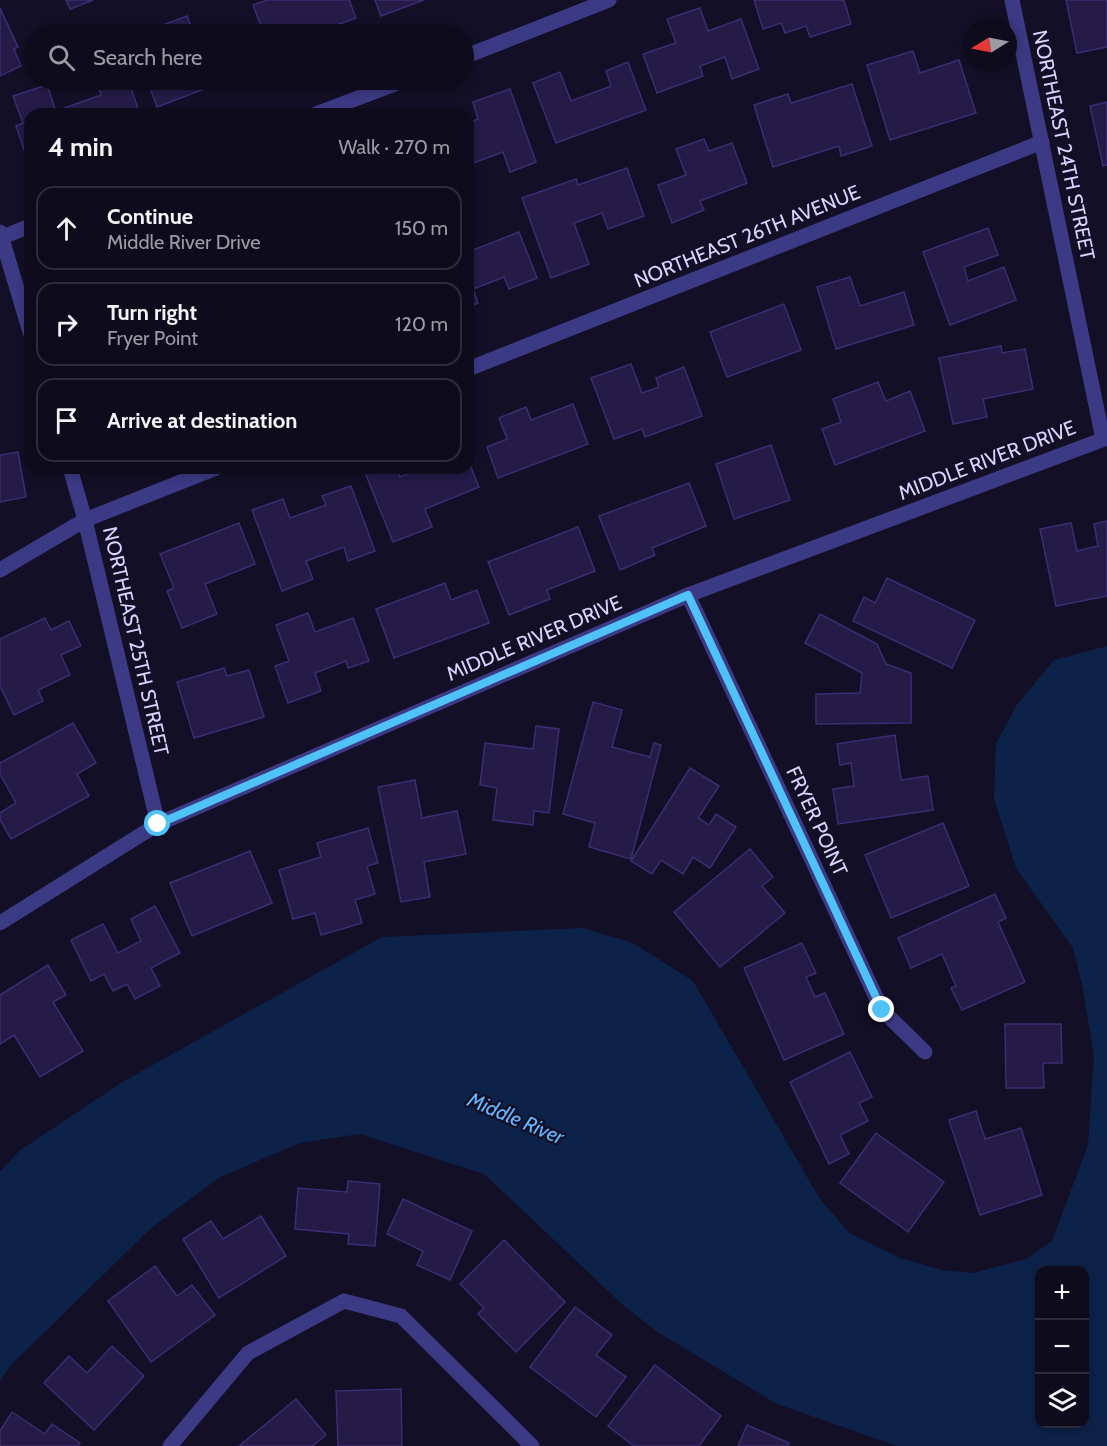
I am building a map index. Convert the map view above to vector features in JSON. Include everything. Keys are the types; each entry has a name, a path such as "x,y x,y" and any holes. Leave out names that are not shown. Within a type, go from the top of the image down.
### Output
{"street":[{"path":"474,53 609,0"},
{"name":"NORTHEAST 24TH STREET","path":"1012,0 1105,439"},
{"path":"332,108 379,90"},
{"name":"NORTHEAST 26TH AVENUE","path":"474,367 1042,142"},
{"path":"24,228 1,236 24,312"},
{"name":"MIDDLE RIVER DRIVE","path":"0,923 158,824 688,595 1105,439"},
{"name":"NORTHEAST 25TH STREET","path":"72,474 85,520 158,824"},
{"path":"0,570 85,520 201,474"},
{"name":"FRYER POINT","path":"688,595 882,1010 925,1052"},
{"path":"170,1446 248,1353 344,1300 401,1316 532,1446"}],"water":[{"name":"Middle River","path":"1107,646 1107,1446 897,1446 777,1404 656,1331 623,1305 484,1174 360,1134 300,1143 220,1177 150,1229 11,1365 0,1381 0,1172 19,1151 124,1081 382,937 583,928 633,943 693,981 820,1199 849,1233 900,1258 942,1270 973,1273 1026,1259 1052,1241 1088,1145 1094,1056 1083,989 1073,948 1016,868 994,799 996,744 1016,706 1054,660"}],"building":[{"path":"66,0 93,0 70,9"},
{"path":"267,0 349,0 356,18 340,24 260,24 253,5"},
{"path":"375,0 424,0 381,16"},
{"path":"754,0 844,0 851,24 810,37 806,26 785,33 781,23 763,29"},
{"path":"1066,0 1107,0 1107,47 1077,53"},
{"path":"0,8 18,47 14,49 21,66 0,76"},
{"path":"700,8 708,31 741,19 759,69 732,79 725,57 700,66 703,76 657,93 643,54 676,43 667,19"},
{"path":"187,16 190,24 166,24"},
{"path":"913,51 920,73 959,60 976,113 890,140 867,65"},
{"path":"628,62 646,110 556,143 533,83 560,72 571,101 611,86 606,71"},
{"path":"852,84 872,146 841,156 839,146 773,167 754,105 788,94 791,103"},
{"path":"510,89 536,162 510,172 503,152 474,163 474,121 478,119 473,102"},
{"path":"32,90 49,90 55,108 24,108 24,149 16,126 23,123 13,96"},
{"path":"99,90 132,90 138,108 64,108 101,95"},
{"path":"151,90 202,90 157,107"},
{"path":"1107,102 1107,165 1103,166 1090,106"},
{"path":"704,139 709,151 732,143 747,183 700,201 704,210 672,223 658,185 686,175 676,149"},
{"path":"627,168 644,216 608,229 602,213 574,223 589,264 551,278 522,198 576,179 578,185"},
{"path":"988,228 998,255 964,267 968,281 1004,267 1016,300 950,325 923,252"},
{"path":"519,232 537,278 509,289 504,277 474,289 474,250"},
{"path":"850,277 860,306 904,292 914,325 836,349 817,287"},
{"path":"474,292 478,303 474,305"},
{"path":"784,304 801,350 727,377 710,332"},
{"path":"1001,346 1002,353 1025,349 1033,389 983,399 987,417 953,424 939,358"},
{"path":"631,364 642,393 659,387 656,378 684,367 702,416 645,437 642,429 614,439 591,378"},
{"path":"878,382 886,401 910,391 925,431 835,465 822,429 841,422 833,399"},
{"path":"573,404 588,444 498,478 487,447 507,439 499,418 526,407 531,420"},
{"path":"771,445 790,500 734,519 716,464"},
{"path":"18,452 26,497 0,502 0,455"},
{"path":"366,474 399,474 400,477 407,474 474,474 479,487 425,509 432,527 393,542"},
{"path":"689,483 706,526 652,548 655,555 620,570 599,516"},
{"path":"351,486 375,551 348,561 344,547 306,561 313,579 282,591 252,510 283,499 290,518 326,505 322,496"},
{"path":"1107,521 1107,596 1056,606 1040,529 1071,523 1077,551 1098,546 1094,524"},
{"path":"239,523 255,564 205,584 217,614 182,628 167,591 174,588 160,554"},
{"path":"578,527 595,571 547,590 550,599 509,615 488,562"},
{"path":"887,578 975,620 952,668 853,621 864,597 875,603"},
{"path":"445,583 451,600 477,590 489,623 394,658 376,609"},
{"path":"308,613 315,632 353,618 369,661 348,668 346,661 315,673 321,691 288,703 275,666 289,661 276,625"},
{"path":"820,614 877,644 886,664 911,673 911,723 816,724 816,694 860,693 862,673 805,643"},
{"path":"45,618 51,630 69,621 81,646 61,655 70,675 38,690 43,701 14,715 0,686 0,639"},
{"path":"224,668 227,676 249,670 264,717 194,738 177,682"},
{"path":"593,702 622,710 612,747 650,757 654,743 661,745 631,859 589,847 595,823 563,814"},
{"path":"73,723 96,763 77,774 89,796 11,839 0,820 0,813 16,803 0,774 0,763"},
{"path":"536,726 559,729 549,813 534,811 533,825 493,820 497,788 480,785 485,743 533,749"},
{"path":"895,735 901,780 928,776 933,810 838,824 833,789 854,786 851,763 840,765 837,744"},
{"path":"690,768 719,786 698,818 709,825 716,814 736,827 710,868 693,857 683,874 661,860 652,874 631,861"},
{"path":"415,780 422,818 457,811 466,854 424,862 430,897 401,902 378,787"},
{"path":"943,823 969,886 891,918 865,855"},
{"path":"368,828 378,863 367,866 375,894 355,900 362,923 321,935 315,913 293,919 279,870 321,857 317,843"},
{"path":"750,849 773,877 762,886 785,913 720,967 674,912"},
{"path":"250,851 272,903 192,936 170,883"},
{"path":"995,894 1006,918 998,922 1025,982 962,1010 951,988 956,986 942,954 911,968 898,938"},
{"path":"155,906 180,953 151,968 160,986 135,999 127,984 113,991 104,974 91,981 71,940 103,924 118,953 141,941 131,919"},
{"path":"802,943 816,973 806,977 815,997 825,993 844,1034 784,1060 744,968"},
{"path":"48,965 66,995 53,1002 83,1051 40,1077 14,1035 0,1044 0,995"},
{"path":"1005,1024 1061,1024 1062,1063 1043,1063 1044,1088 1006,1088"},
{"path":"850,1052 872,1097 859,1103 868,1121 840,1135 849,1154 829,1164 790,1082"},
{"path":"976,1111 985,1139 1021,1128 1042,1195 980,1215 949,1120"},
{"path":"876,1133 944,1182 908,1232 840,1183"},
{"path":"348,1181 380,1184 375,1246 348,1244 349,1234 295,1229 298,1188 347,1192"},
{"path":"403,1199 472,1231 450,1280 417,1265 423,1251 387,1234"},
{"path":"261,1216 286,1256 219,1298 183,1239 211,1221 223,1239"},
{"path":"504,1240 565,1302 516,1352 478,1314 484,1308 460,1284"},
{"path":"155,1266 177,1296 192,1285 215,1315 151,1362 108,1301"},
{"path":"575,1307 612,1335 596,1355 626,1377 596,1417 530,1367"},
{"path":"112,1346 144,1376 94,1430 44,1383 69,1356 87,1373"},
{"path":"655,1365 721,1416 699,1446 634,1446 608,1426"},
{"path":"401,1389 402,1446 338,1446 336,1391"},
{"path":"296,1399 326,1435 312,1446 239,1446"},
{"path":"12,1412 45,1434 52,1424 80,1443 78,1446 0,1446 0,1431"},
{"path":"747,1425 789,1443 788,1446 738,1446"}],"route":[{"path":"158,824 688,595 882,1010"}]}
